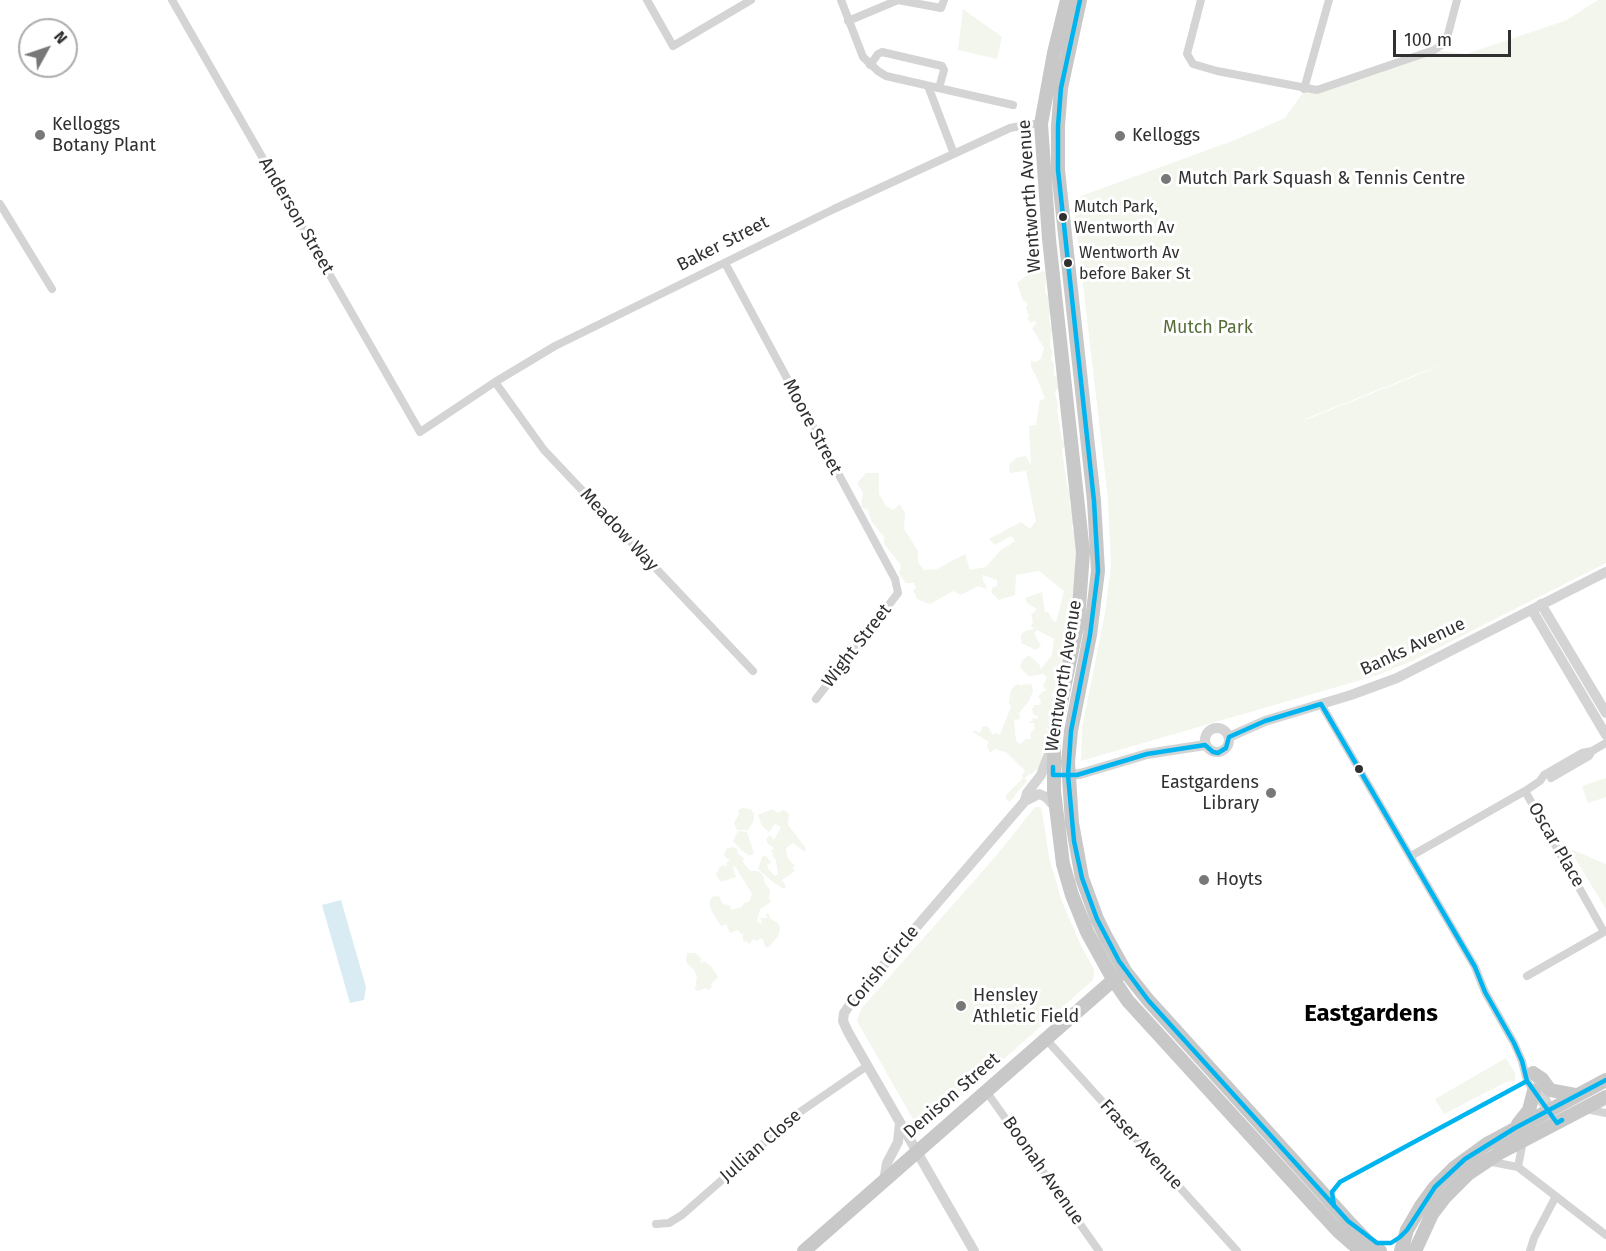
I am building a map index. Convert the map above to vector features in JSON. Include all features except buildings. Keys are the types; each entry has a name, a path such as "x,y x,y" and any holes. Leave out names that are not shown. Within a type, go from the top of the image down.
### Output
{"main road":[{"name":"Wentworth Avenue","path":"1067,0 1054,53 1041,124 1049,239 1083,552 1078,622 1054,736 1055,807 1066,879 1082,921 1113,979 1155,1032 1343,1226 1380,1251"},
{"name":"Wentworth Avenue","path":"1080,0 1063,78 1058,126 1058,170 1094,501 1098,571 1090,635 1071,731 1068,775 1072,823 1082,878 1097,919 1125,970 1148,1000 1343,1226 1361,1251"},
{"name":"Baker Street","path":"1041,124 1058,126"},
{"path":"1053,775 1068,775"},
{"name":"Denison Street","path":"804,1251 1125,970"},
{"path":"1533,1073 1542,1079 1550,1090 1577,1095"},
{"path":"1401,1251 1407,1230 1420,1206 1445,1177 1472,1154 1515,1128 1606,1080"},
{"path":"1515,1128 1529,1110 1534,1091"},
{"path":"1415,1251 1427,1223 1446,1197 1468,1174 1486,1161 1606,1097"},
{"path":"1343,1226 1382,1244 1394,1241 1407,1230"},
{"path":"1343,1226 1354,1251"}],"street":[{"name":"Anderson Street","path":"172,0 420,432"},
{"path":"647,0 673,46 751,0"},
{"path":"841,0 863,57 886,76 1013,105"},
{"path":"848,21 898,0 941,8 944,0"},
{"path":"1201,0 1187,54 1193,64 1217,71 1317,90 1434,50 1447,38 1457,0"},
{"path":"1304,89 1329,0"},
{"path":"870,65 882,52 942,66 944,70 939,88"},
{"path":"928,86 954,154"},
{"name":"Baker Street","path":"420,432 536,356 724,262 1010,128 1041,124"},
{"path":"0,204 52,289"},
{"name":"Moore Street","path":"724,262 895,579 898,593"},
{"name":"Meadow Way","path":"495,382 544,450 753,671"},
{"name":"Banks Avenue","path":"1228,737 1265,722 1397,678 1606,572"},
{"name":"Wight Street","path":"816,699 898,593"},
{"path":"1537,607 1606,712"},
{"path":"1537,607 1606,735"},
{"path":"1321,704 1476,967 1485,992 1522,1060 1524,1075 1557,1123"},
{"path":"1068,775 1080,774 1146,754 1205,745 1213,752 1222,751 1228,745 1225,731 1215,728 1206,735 1205,745"},
{"name":"Corish Circle","path":"974,1251 843,1022 846,1009 1025,801 1026,793 1046,765 1054,736"},
{"path":"1411,856 1525,791 1544,776 1582,753 1592,751 1606,743"},
{"name":"Oscar Place","path":"1525,791 1605,931"},
{"path":"1025,801 1034,795 1041,795 1050,800 1055,807"},
{"path":"1527,976 1605,931"},
{"name":"Fraser Avenue","path":"1045,1038 1237,1251"},
{"path":"1514,1043 1533,1073 1549,1110"},
{"name":"Jullian Close","path":"656,1224 669,1223 682,1215 797,1113 867,1066"},
{"name":"Boonah Avenue","path":"986,1091 1099,1251"},
{"path":"1584,1108 1606,1113"},
{"path":"884,1181 887,1163 898,1142 900,1123"},
{"path":"1518,1167 1524,1140"},
{"path":"1486,1161 1518,1167 1606,1234"},
{"path":"1530,1251 1534,1238 1556,1196"}],"green space":[{"name":"Mutch Park","path":"1598,0 1606,0 1606,563 1412,661 1378,675 1081,761 1082,728 1105,613 1111,565 1108,499 1073,199 1235,140 1285,118 1305,90 1434,50 1466,54 1567,20","holes":["1443,364 1423,373 1305,420"]},
{"path":"963,9 1002,37 997,59 958,50"},
{"path":"1042,270 1046,273 1045,292 1051,300 1049,315 1053,331 1050,346 1053,352 1051,359 1054,364 1054,375 1061,380 1061,387 1055,393 1062,440 1066,444 1062,449 1067,486 1074,499 1069,502 1073,515 1072,530 1075,532 1075,544 1079,545 1075,561 1078,565 1071,621 1067,624 1062,664 1065,668 1061,670 1055,694 1052,692 1054,708 1047,729 1051,744 1043,747 1040,766 1025,778 1027,781 1009,802 1005,797 1023,778 1025,771 1006,752 995,749 990,753 987,746 989,742 973,732 975,730 980,733 982,727 987,726 993,735 1000,734 1011,707 1009,703 1011,690 1017,684 1023,686 1023,684 1031,683 1033,691 1029,701 1019,713 1020,719 1014,720 1016,741 1021,744 1025,739 1031,739 1030,734 1035,728 1034,723 1030,721 1033,721 1032,718 1038,719 1032,709 1035,705 1040,705 1041,700 1038,697 1046,691 1043,686 1047,678 1044,674 1029,676 1020,668 1022,661 1029,655 1041,669 1052,655 1054,639 1037,630 1034,633 1041,646 1036,650 1021,643 1021,635 1025,631 1035,629 1031,626 1033,622 1031,615 1037,609 1027,603 1025,598 1042,592 1045,612 1048,612 1056,622 1064,591 1039,571 1016,575 1015,595 999,600 991,592 993,587 997,586 997,580 983,575 983,582 987,589 978,586 961,595 953,591 930,604 917,599 913,590 916,588 914,583 906,583 899,573 901,565 884,544 884,537 871,521 868,510 861,507 863,493 857,483 866,473 879,473 879,494 886,506 893,510 900,504 905,513 904,529 918,551 918,562 924,570 937,569 965,554 970,570 986,567 1000,551 1015,541 1011,536 995,545 989,539 1021,522 1030,529 1036,521 1026,471 1010,473 1009,465 1016,458 1026,456 1031,465 1029,426 1036,425 1040,400 1045,399 1031,367 1031,361 1041,359 1044,348 1032,328 1036,324 1035,321 1030,323 1027,318 1029,316 1026,308 1028,303 1023,300 1017,283 1031,272"},
{"path":"1606,778 1606,797 1588,803 1582,786"},
{"path":"1035,807 1040,807 1042,811 1049,857 1061,899 1081,946 1094,969 1093,980 925,1129 918,1128 857,1021 859,1014 995,857"},
{"path":"751,809 754,815 754,820 748,830 737,830 734,823 739,814 738,810"},
{"path":"772,809 778,813 784,810 789,814 788,825 806,848 805,852 793,843 786,848 787,857 795,866 792,867 795,871 782,880 786,887 784,889 758,869 763,855 771,863 767,864 768,869 775,876 778,874 776,860 771,851 774,848 768,844 766,839 770,835 774,840 781,827 775,824 769,832 762,826 758,815"},
{"path":"738,831 747,832 754,853 750,856 733,841"},
{"path":"732,847 737,849 738,854 744,858 743,862 750,871 758,871 763,875 770,890 771,902 760,909 757,921 760,924 762,922 760,918 767,918 768,913 771,919 778,923 780,928 778,936 769,947 765,947 761,938 757,941 753,939 750,944 743,940 743,934 738,930 730,933 726,924 721,926 711,910 709,902 712,897 719,896 722,903 730,906 731,910 749,902 752,894 735,866 733,867 736,877 721,882 717,877 716,872 719,867 724,865 726,868 727,862 730,861 724,856 726,849"},
{"path":"1573,850 1606,864 1606,909 1571,852"},
{"path":"687,953 695,953 701,958 701,963 704,961 711,966 718,977 708,990 706,988 698,991 695,989 697,976 686,962"},
{"path":"1506,1058 1515,1073 1515,1081 1506,1082 1444,1114 1435,1099"}],"shaded area":[{"path":"341,900 366,987 364,1000 350,1003 322,905"}],"transit line":[{"path":"1080,0 1061,88 1058,170 1094,501 1098,571 1090,635 1071,731 1068,775 1074,841 1082,878 1097,919 1119,961 1148,1000 1348,1221 1377,1243 1391,1243 1400,1237 1435,1187 1465,1159 1515,1128 1606,1080"},
{"path":"1053,767 1053,775 1077,775 1147,754 1179,749 1205,745 1218,753 1226,748 1229,737 1265,721 1321,704 1475,967 1485,992 1514,1043 1527,1081 1557,1123 1562,1120"},
{"path":"1334,1206 1332,1192 1340,1182 1527,1081"}],"place":[{"name":"Kelloggs Botany Plant","path":"40,135"},
{"name":"Kelloggs","path":"1120,136"},
{"name":"Mutch Park Squash & Tennis Centre","path":"1166,179"},
{"name":"Mutch Park, Wentworth Av","path":"1063,217"},
{"name":"Wentworth Av before Baker St","path":"1068,263"},
{"name":"Eastgardens Library","path":"1271,793"},
{"name":"Hoyts","path":"1204,880"},
{"name":"Hensley Athletic Field","path":"961,1006"}],"district":[{"name":"Eastgardens","path":"1371,1014"}]}
